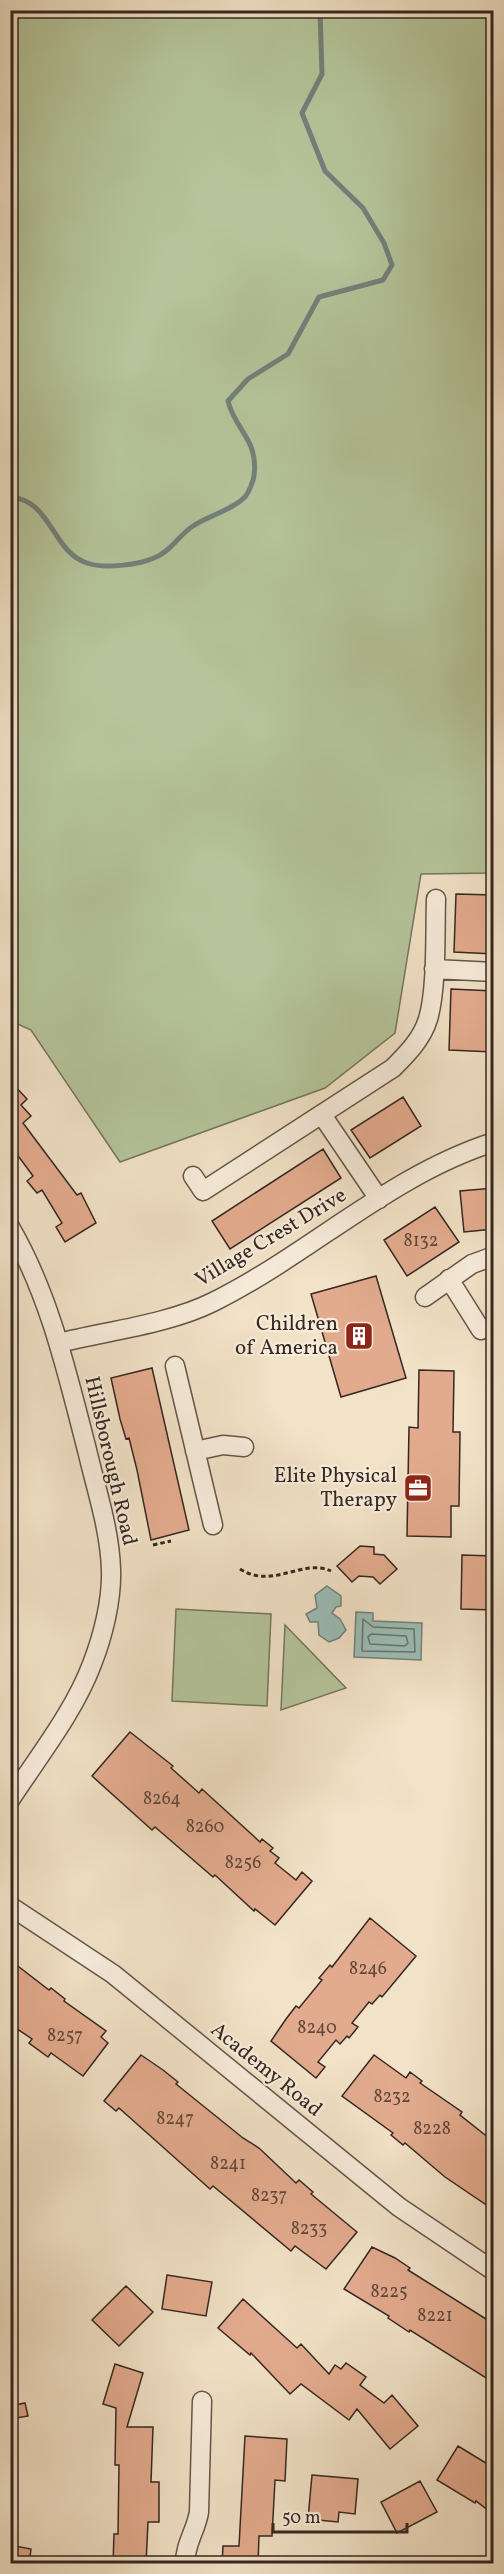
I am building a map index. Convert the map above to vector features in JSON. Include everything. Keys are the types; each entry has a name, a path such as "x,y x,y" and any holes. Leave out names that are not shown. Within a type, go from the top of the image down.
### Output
{"street":[{"path":"194,1176 203,1191 393,1068 415,1045 428,1019 434,969 436,898"},
{"path":"434,969 494,972"},
{"path":"322,1115 379,1199"},
{"name":"Village Crest Drive","path":"59,1343 165,1318 211,1303 277,1265 379,1199 440,1163 494,1142"},
{"name":"Hillsborough Road","path":"10,1227 41,1289 59,1343 101,1508 111,1572 105,1620 92,1664 75,1699 10,1800"},
{"path":"424,1297 472,1264 494,1256"},
{"path":"449,1280 481,1330"},
{"path":"174,1366 213,1524"},
{"path":"195,1451 223,1445 244,1447"},
{"name":"Academy Road","path":"10,1906 113,1974 399,2207 494,2271"},
{"path":"185,2564 187,2541 197,2523 199,2512 202,2401"}],"path":[{"path":"153,1545 171,1541"},
{"path":"240,1569 252,1577 265,1577 316,1567 332,1570"}],"green space":[{"path":"11,10 493,11 493,873 421,874 395,1033 325,1088 120,1162 31,1030 11,1021"},
{"path":"176,1609 271,1614 267,1706 172,1701"},
{"path":"285,1625 346,1688 281,1710"}],"water":[{"path":"327,1586 341,1596 341,1606 336,1607 332,1613 340,1619 346,1630 339,1638 329,1642 319,1635 318,1622 310,1622 306,1614 317,1608 315,1595"},
{"path":"356,1612 373,1613 373,1621 422,1623 421,1660 354,1657"}],"building":[{"path":"456,894 494,895 494,954 454,952"},
{"path":"451,989 494,991 493,1052 449,1050"},
{"path":"10,1081 27,1099 21,1105 31,1116 23,1123 77,1195 81,1193 96,1223 65,1242 56,1227 62,1223 42,1190 37,1193 27,1181 33,1176 10,1145"},
{"path":"403,1097 421,1126 370,1158 351,1130"},
{"path":"323,1149 341,1178 230,1249 212,1221"},
{"path":"494,1188 494,1229 464,1232 460,1191"},
{"path":"435,1207 459,1242 407,1276 384,1240"},
{"name":"Children of America","path":"376,1276 406,1378 341,1397 311,1294"},
{"path":"152,1368 189,1530 151,1540 137,1470 129,1438 126,1439 120,1419 111,1378"},
{"path":"419,1370 454,1371 453,1432 460,1432 459,1506 451,1506 451,1537 407,1536 409,1427 418,1428"},
{"path":"360,1546 374,1547 374,1554 384,1555 397,1569 380,1584 373,1577 359,1576 352,1582 337,1566"},
{"path":"462,1555 494,1556 494,1610 461,1609"},
{"path":"130,1732 173,1766 171,1768 199,1793 202,1789 260,1842 262,1839 273,1848 270,1851 279,1858 275,1863 296,1880 302,1872 312,1881 275,1925 255,1909 254,1911 215,1875 213,1877 155,1827 152,1830 92,1776"},
{"path":"370,1918 416,1956 382,1997 380,1995 372,2004 369,2002 352,2023 358,2027 349,2038 347,2036 340,2044 336,2040 318,2062 325,2067 316,2078 271,2041 296,2006 299,2008 322,1980 319,1978 330,1965 332,1967"},
{"path":"10,1960 49,1990 51,1988 65,1999 64,2001 106,2031 101,2037 108,2043 83,2076 51,2053 48,2057 29,2043 32,2039 10,2024"},
{"path":"141,2055 178,2082 176,2084 243,2138 259,2148 296,2183 299,2180 313,2192 311,2194 357,2232 326,2269 295,2246 291,2251 213,2186 210,2189 119,2108 116,2111 104,2101"},
{"path":"374,2055 406,2078 410,2072 422,2081 420,2083 462,2112 460,2115 494,2142 494,2210 445,2177 405,2143 403,2145 391,2135 393,2133 342,2096"},
{"path":"372,2247 395,2258 410,2268 408,2270 494,2324 494,2383 410,2330 409,2332 388,2318 389,2316 344,2289"},
{"path":"167,2275 212,2282 206,2316 162,2309"},
{"path":"126,2286 153,2312 119,2346 92,2320"},
{"path":"243,2299 297,2348 301,2344 329,2374 335,2365 341,2369 346,2363 366,2377 360,2385 384,2403 392,2395 418,2426 390,2449 357,2409 349,2420 301,2384 290,2394 251,2353 250,2355 218,2328"},
{"path":"115,2364 143,2373 127,2427 153,2427 151,2482 159,2482 159,2522 148,2522 146,2564 113,2564 114,2534 118,2534 119,2465 115,2465 116,2408 103,2404"},
{"path":"25,2403 28,2416 10,2419 10,2406"},
{"path":"245,2436 287,2439 285,2481 275,2480 272,2536 259,2536 258,2564 222,2564 223,2546 239,2546"},
{"path":"458,2446 494,2468 494,2515 476,2501 475,2503 437,2480"},
{"path":"312,2475 358,2479 355,2514 339,2512 338,2522 308,2519"},
{"path":"420,2481 437,2512 397,2533 381,2502"},
{"path":"10,2545 31,2549 29,2564 10,2564"}],"waterway":[{"path":"10,497 24,500 35,507 75,557 94,565 111,566 139,563 160,555 193,526 233,506 245,497 251,487 255,464 250,444 231,411 228,401 248,379 288,354 319,297 383,280 392,265 384,243 363,208 325,171 302,113 322,74 320,10"}],"place":[{"name":"Children of America","path":"359,1336"},
{"name":"Elite Physical Therapy","path":"418,1488"}]}
